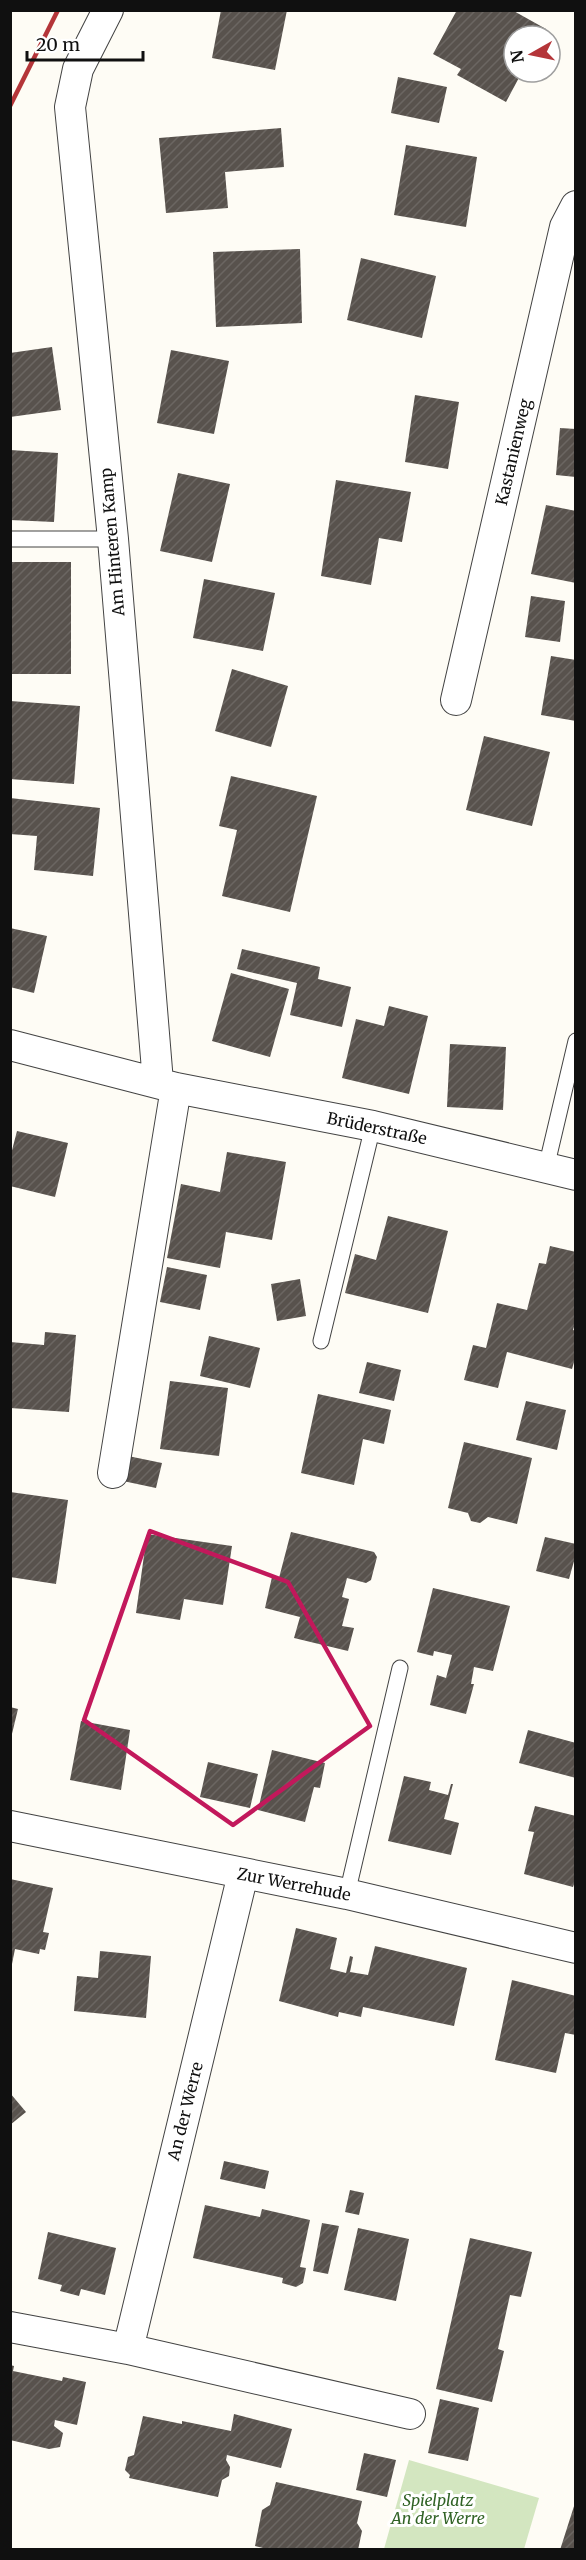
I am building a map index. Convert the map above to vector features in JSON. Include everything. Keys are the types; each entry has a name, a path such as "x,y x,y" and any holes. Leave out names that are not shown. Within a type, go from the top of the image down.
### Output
{"street":[{"name":"Am Hinteren Kamp","path":"108,10 78,69 70,106 167,1085"},
{"name":"Kastanienweg","path":"456,700 566,227 576,206"},
{"name":"Brüderstraße","path":"10,1045 167,1085 373,1126 576,1175"},
{"path":"113,1473 167,1085"},
{"name":"Zur Werrehude","path":"10,1826 347,1894 576,1947"},
{"name":"An der Werre","path":"128,2349 243,1874"},
{"path":"10,2327 128,2349 410,2414"}],"lane":[{"path":"10,539 113,539"},
{"path":"546,1168 576,1041"},
{"path":"321,1341 373,1126"},
{"path":"347,1894 400,1668"}],"highlighted area":[{"path":"150,1531 288,1582 370,1726 233,1825 84,1720"}],"green space":[{"name":"Spielplatz An der Werre","path":"409,2460 539,2498 524,2549 384,2549"}],"building":[{"path":"221,10 287,10 275,70 212,58"},
{"path":"457,10 512,10 537,24 502,24 502,84 516,84 506,102 457,75 461,69 433,54"},
{"path":"398,77 447,87 439,123 391,113"},
{"path":"281,128 284,167 225,172 228,208 166,213 159,138"},
{"path":"406,145 477,157 466,227 394,215"},
{"path":"300,249 302,323 216,327 213,252"},
{"path":"361,258 436,276 422,338 347,320"},
{"path":"52,347 61,410 10,417 10,353"},
{"path":"171,350 229,361 214,434 157,423"},
{"path":"415,395 459,402 448,469 405,462"},
{"path":"560,428 576,429 576,477 556,475"},
{"path":"10,450 58,453 54,522 10,520"},
{"path":"178,473 230,484 212,562 160,551"},
{"path":"336,480 411,492 402,542 379,538 371,585 321,576"},
{"path":"546,505 576,511 576,583 531,574"},
{"path":"10,562 71,562 71,674 10,674"},
{"path":"204,579 275,593 263,651 193,638"},
{"path":"531,596 565,601 560,642 525,637"},
{"path":"551,656 576,660 576,721 541,715"},
{"path":"232,669 288,686 271,747 215,731"},
{"path":"10,701 80,706 74,784 10,779"},
{"path":"484,736 550,752 532,826 466,810"},
{"path":"231,776 317,796 290,912 222,896 237,830 219,826"},
{"path":"10,798 100,808 93,876 34,870 37,836 10,834"},
{"path":"10,928 47,936 34,993 10,987"},
{"path":"242,949 320,967 318,979 351,987 342,1027 290,1015 297,983 237,969"},
{"path":"231,973 289,989 270,1057 212,1041"},
{"path":"389,1006 428,1016 409,1094 342,1078 356,1019 384,1026"},
{"path":"450,1044 506,1047 503,1110 447,1107"},
{"path":"17,1131 68,1143 55,1197 10,1186 10,1158"},
{"path":"227,1152 286,1162 272,1240 226,1232 220,1268 167,1258 181,1184 220,1192"},
{"path":"388,1216 448,1231 428,1313 345,1293 355,1254 376,1260"},
{"path":"550,1246 576,1252 576,1320 573,1330 576,1331 576,1355 572,1369 507,1352 498,1388 464,1380 473,1345 486,1348 497,1303 527,1310 539,1263 546,1264"},
{"path":"167,1267 207,1275 200,1310 160,1302"},
{"path":"300,1279 306,1316 277,1321 271,1284"},
{"path":"45,1332 76,1335 69,1412 10,1408 10,1342 44,1345"},
{"path":"209,1336 260,1348 250,1388 200,1376"},
{"path":"367,1362 401,1370 394,1401 359,1393"},
{"path":"170,1381 228,1388 219,1456 160,1449"},
{"path":"318,1394 391,1410 384,1444 363,1439 354,1485 301,1473"},
{"path":"526,1401 566,1410 557,1450 516,1440"},
{"path":"464,1442 532,1458 517,1524 488,1517 480,1523 471,1521 468,1513 448,1508"},
{"path":"128,1456 162,1463 156,1488 123,1481"},
{"path":"10,1492 68,1500 56,1584 10,1577"},
{"path":"291,1532 374,1552 377,1557 371,1580 366,1583 347,1578 342,1597 349,1599 342,1626 354,1628 348,1651 294,1638 300,1617 265,1608 272,1577 279,1578"},
{"path":"147,1534 232,1546 223,1605 184,1599 180,1620 136,1613"},
{"path":"545,1537 576,1544 576,1554 569,1579 536,1571"},
{"path":"433,1588 510,1606 493,1671 474,1667 471,1684 474,1684 466,1714 430,1705 437,1675 446,1678 452,1655 434,1651 433,1656 417,1652"},
{"path":"10,1707 18,1709 11,1738 10,1738"},
{"path":"81,1721 130,1730 121,1790 70,1780"},
{"path":"528,1730 576,1743 576,1778 519,1763"},
{"path":"272,1750 325,1763 320,1788 314,1787 305,1822 258,1810"},
{"path":"208,1762 258,1774 250,1808 200,1797"},
{"path":"404,1776 431,1782 429,1790 448,1795 451,1784 453,1784 444,1819 459,1823 451,1855 388,1841"},
{"path":"535,1806 576,1816 576,1878 573,1887 524,1874 534,1832 528,1831"},
{"path":"10,1879 53,1888 43,1932 49,1933 45,1950 40,1949 39,1954 15,1949 12,1964"},
{"path":"296,1928 337,1938 330,1969 346,1973 350,1956 353,1957 350,1972 368,1975 375,1946 467,1968 454,2026 363,2007 361,2017 339,2012 338,2017 279,2001"},
{"path":"100,1951 151,1956 146,2018 74,2011 77,1976 98,1978"},
{"path":"512,1980 576,1996 576,2035 565,2033 556,2073 495,2060"},
{"path":"10,2093 26,2112 10,2125"},
{"path":"224,2161 269,2171 265,2189 220,2179"},
{"path":"350,2190 364,2193 359,2215 345,2212"},
{"path":"205,2205 260,2217 262,2209 310,2220 300,2267 306,2268 303,2283 296,2287 282,2283 283,2278 193,2258"},
{"path":"322,2223 339,2226 328,2274 313,2271"},
{"path":"358,2228 409,2239 396,2301 344,2290"},
{"path":"48,2232 116,2248 105,2295 81,2289 79,2296 60,2291 62,2285 38,2279"},
{"path":"470,2238 532,2252 521,2297 510,2295 498,2349 504,2351 492,2402 436,2389"},
{"path":"10,2365 14,2366 13,2371 62,2381 63,2377 86,2382 77,2425 55,2420 54,2426 63,2433 60,2447 49,2449 10,2440"},
{"path":"440,2399 479,2408 468,2461 428,2453"},
{"path":"234,2414 292,2429 281,2468 227,2455 226,2460 230,2467 229,2476 222,2480 218,2497 129,2478 130,2475 125,2470 128,2457 134,2455 143,2416 231,2431"},
{"path":"364,2453 396,2460 387,2497 356,2490"},
{"path":"276,2482 362,2501 357,2523 362,2531 358,2550 271,2550 255,2546 262,2510 270,2505"},
{"path":"575,2503 576,2550 560,2550"}],"railway":[{"path":"10,106 58,10"}]}
